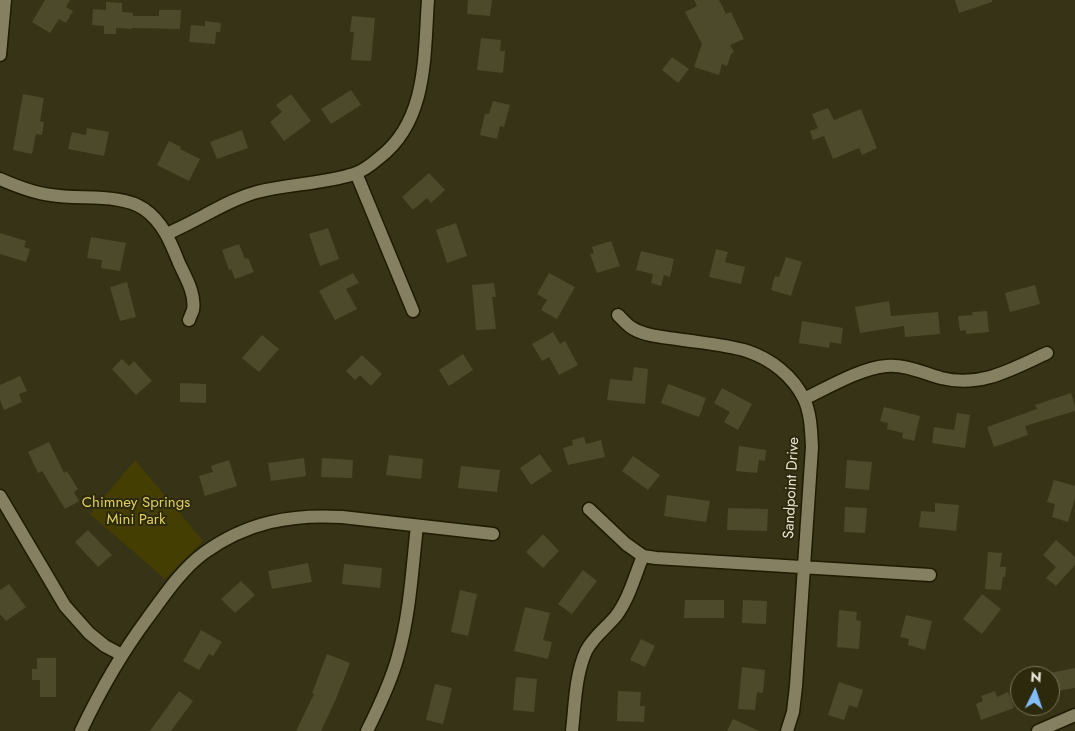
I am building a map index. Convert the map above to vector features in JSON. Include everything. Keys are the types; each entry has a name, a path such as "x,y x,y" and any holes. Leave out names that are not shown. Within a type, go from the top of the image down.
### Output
{"street":[{"path":"0,56 5,0"},
{"path":"167,234 236,199 255,192 318,182 356,173 385,153 406,129 414,112 422,74 428,0"},
{"path":"356,173 414,311"},
{"path":"0,179 29,190 50,195 118,200 130,202 144,209 167,234 192,294 193,308 189,320"},
{"name":"Sandpoint Drive","path":"618,315 630,328 646,334 747,351 763,357 786,374 804,399 809,416 812,447 795,701 787,731"},
{"path":"804,399 871,369 885,366 906,367 953,381 974,381 990,378 1047,353"},
{"path":"0,496 65,606 89,633 105,646 122,655"},
{"path":"590,509 626,544 643,556 930,575"},
{"path":"81,731 104,685 122,655 162,599 184,572 204,553 228,538 273,521 293,517 317,516 493,534"},
{"path":"367,731 392,678 401,647 405,629 417,526"},
{"path":"572,731 581,664 593,640 622,607 643,556"},
{"path":"1038,731 1075,715"}],"green space":[{"name":"Chimney Springs Mini Park","path":"135,460 203,541 165,579 90,514"}],"building":[{"path":"45,0 70,0 66,7 73,11 66,23 59,19 50,33 32,22"},
{"path":"468,0 492,0 490,16 467,14"},
{"path":"694,0 719,0 726,14 731,12 744,39 730,45 734,52 731,54 727,66 722,64 719,75 694,67 702,44 685,12 697,6"},
{"path":"955,0 992,0 992,2 959,13"},
{"path":"106,2 122,3 122,12 133,13 133,16 159,16 159,10 181,10 180,29 116,28 116,34 104,34 104,26 92,25 93,9 106,10"},
{"path":"352,16 375,18 371,61 351,60 354,32 350,32"},
{"path":"205,21 221,23 220,32 216,32 215,44 189,42 191,25 205,26"},
{"path":"481,38 501,40 500,51 505,51 503,73 477,70"},
{"path":"672,57 689,69 678,83 662,70"},
{"path":"351,90 361,105 331,124 321,109"},
{"path":"23,94 44,98 40,121 44,122 42,135 36,134 32,154 13,150"},
{"path":"291,94 311,121 284,141 270,122 282,112 276,105"},
{"path":"493,101 510,105 504,127 500,126 497,139 480,135 485,114 489,114"},
{"path":"828,108 834,120 861,109 877,148 862,155 859,148 833,159 824,136 813,140 810,131 818,128 812,114"},
{"path":"87,128 109,132 104,156 68,149 72,132 86,135"},
{"path":"242,130 248,148 217,159 210,142"},
{"path":"169,141 200,159 189,181 157,165"},
{"path":"429,173 445,190 431,203 427,198 413,210 402,197"},
{"path":"456,223 467,256 447,263 436,230"},
{"path":"328,228 339,259 320,266 309,234"},
{"path":"0,233 26,241 24,247 30,249 26,262 0,254"},
{"path":"91,237 126,243 120,271 101,268 102,260 87,258"},
{"path":"611,241 620,266 597,273 590,254 594,253 592,247"},
{"path":"239,244 245,259 248,258 254,272 235,279 231,269 229,270 222,250"},
{"path":"716,249 728,252 725,262 745,267 741,284 709,277"},
{"path":"641,251 674,259 670,277 664,275 661,286 651,283 653,274 636,270"},
{"path":"786,257 802,262 791,296 771,290 775,276 779,277"},
{"path":"353,273 359,283 346,289 357,309 335,320 319,291"},
{"path":"549,273 575,287 557,319 541,310 547,300 537,294"},
{"path":"127,282 136,317 120,321 110,287"},
{"path":"494,283 496,297 492,297 496,329 476,330 472,285"},
{"path":"1035,285 1040,304 1010,312 1005,293"},
{"path":"889,301 891,316 938,312 940,334 905,337 904,326 860,333 855,307"},
{"path":"987,311 989,332 966,334 966,330 960,331 958,316 973,315 972,312"},
{"path":"802,321 843,328 841,344 830,342 829,348 799,343"},
{"path":"553,332 560,344 565,341 578,365 559,375 549,357 542,361 532,344"},
{"path":"262,335 279,349 259,372 242,358"},
{"path":"463,354 473,370 449,386 439,370"},
{"path":"362,355 382,374 371,386 360,375 355,380 346,371"},
{"path":"122,359 129,366 134,361 152,381 136,395 112,369"},
{"path":"634,367 648,369 645,404 607,400 610,379 632,381"},
{"path":"20,376 27,391 19,394 22,402 4,410 0,400 0,385"},
{"path":"180,383 206,384 206,403 180,402"},
{"path":"668,384 706,398 699,417 661,403"},
{"path":"722,388 752,404 738,430 724,422 730,412 714,403"},
{"path":"1071,393 1075,411 1025,426 1028,435 994,447 987,427 1037,409 1035,405"},
{"path":"884,407 920,416 914,441 902,438 903,433 887,429 888,423 880,421"},
{"path":"957,413 970,415 965,448 932,443 934,427 954,430"},
{"path":"584,437 586,444 601,440 605,457 568,465 563,448 573,445 572,440"},
{"path":"49,442 64,473 67,471 78,489 74,492 79,501 65,509 42,471 38,473 28,452"},
{"path":"739,446 766,450 765,461 759,460 757,473 736,471"},
{"path":"540,454 552,471 531,485 520,468"},
{"path":"389,455 423,459 421,479 386,475"},
{"path":"633,456 660,475 648,490 622,471"},
{"path":"304,458 306,476 271,481 268,463"},
{"path":"322,458 353,460 352,478 321,477"},
{"path":"229,460 237,486 205,496 199,476 213,472 211,466"},
{"path":"847,460 872,462 869,490 845,488"},
{"path":"461,466 500,470 497,492 458,488"},
{"path":"1054,480 1075,486 1075,498 1068,522 1052,517 1055,504 1047,502"},
{"path":"667,495 710,501 706,522 664,516"},
{"path":"935,503 959,505 956,531 919,527 921,511 935,512"},
{"path":"845,507 867,508 865,533 844,532"},
{"path":"728,508 768,509 767,531 727,530"},
{"path":"88,530 112,555 98,567 75,542"},
{"path":"543,534 559,551 543,568 526,552"},
{"path":"1056,540 1075,557 1075,565 1056,586 1046,578 1056,567 1043,555"},
{"path":"988,552 1002,553 1000,567 1006,567 1001,590 985,589"},
{"path":"308,563 312,582 272,589 268,571"},
{"path":"344,564 382,568 380,588 342,584"},
{"path":"583,570 597,581 572,614 558,604"},
{"path":"241,581 255,595 235,613 221,599"},
{"path":"9,584 26,607 6,621 0,614 0,590"},
{"path":"460,590 477,594 468,636 451,632"},
{"path":"982,594 1001,609 982,634 963,619"},
{"path":"685,600 724,600 724,618 684,618"},
{"path":"743,600 767,601 766,624 742,623"},
{"path":"525,607 550,613 543,640 552,642 548,659 514,651"},
{"path":"839,610 857,612 856,620 861,621 859,649 837,647"},
{"path":"906,615 932,621 925,650 908,645 909,639 900,637"},
{"path":"201,630 222,642 213,656 209,654 199,670 183,661"},
{"path":"641,639 655,646 645,667 630,660"},
{"path":"327,654 350,663 336,699 321,731 296,731 314,694 312,693"},
{"path":"37,658 56,658 56,697 40,697 40,680 32,680 32,669 37,669"},
{"path":"742,667 765,670 763,693 757,692 755,710 738,709"},
{"path":"1075,668 1075,688 1060,690 1060,671"},
{"path":"516,677 537,679 534,712 513,710"},
{"path":"839,682 863,690 857,708 849,705 844,720 828,715"},
{"path":"435,684 452,688 443,724 426,720"},
{"path":"179,691 193,701 171,731 150,731"},
{"path":"618,691 641,692 640,706 645,706 644,722 617,721"},
{"path":"995,691 997,697 1008,692 1010,709 981,720 976,704 983,701 981,696"},
{"path":"733,719 759,731 727,731"}]}
